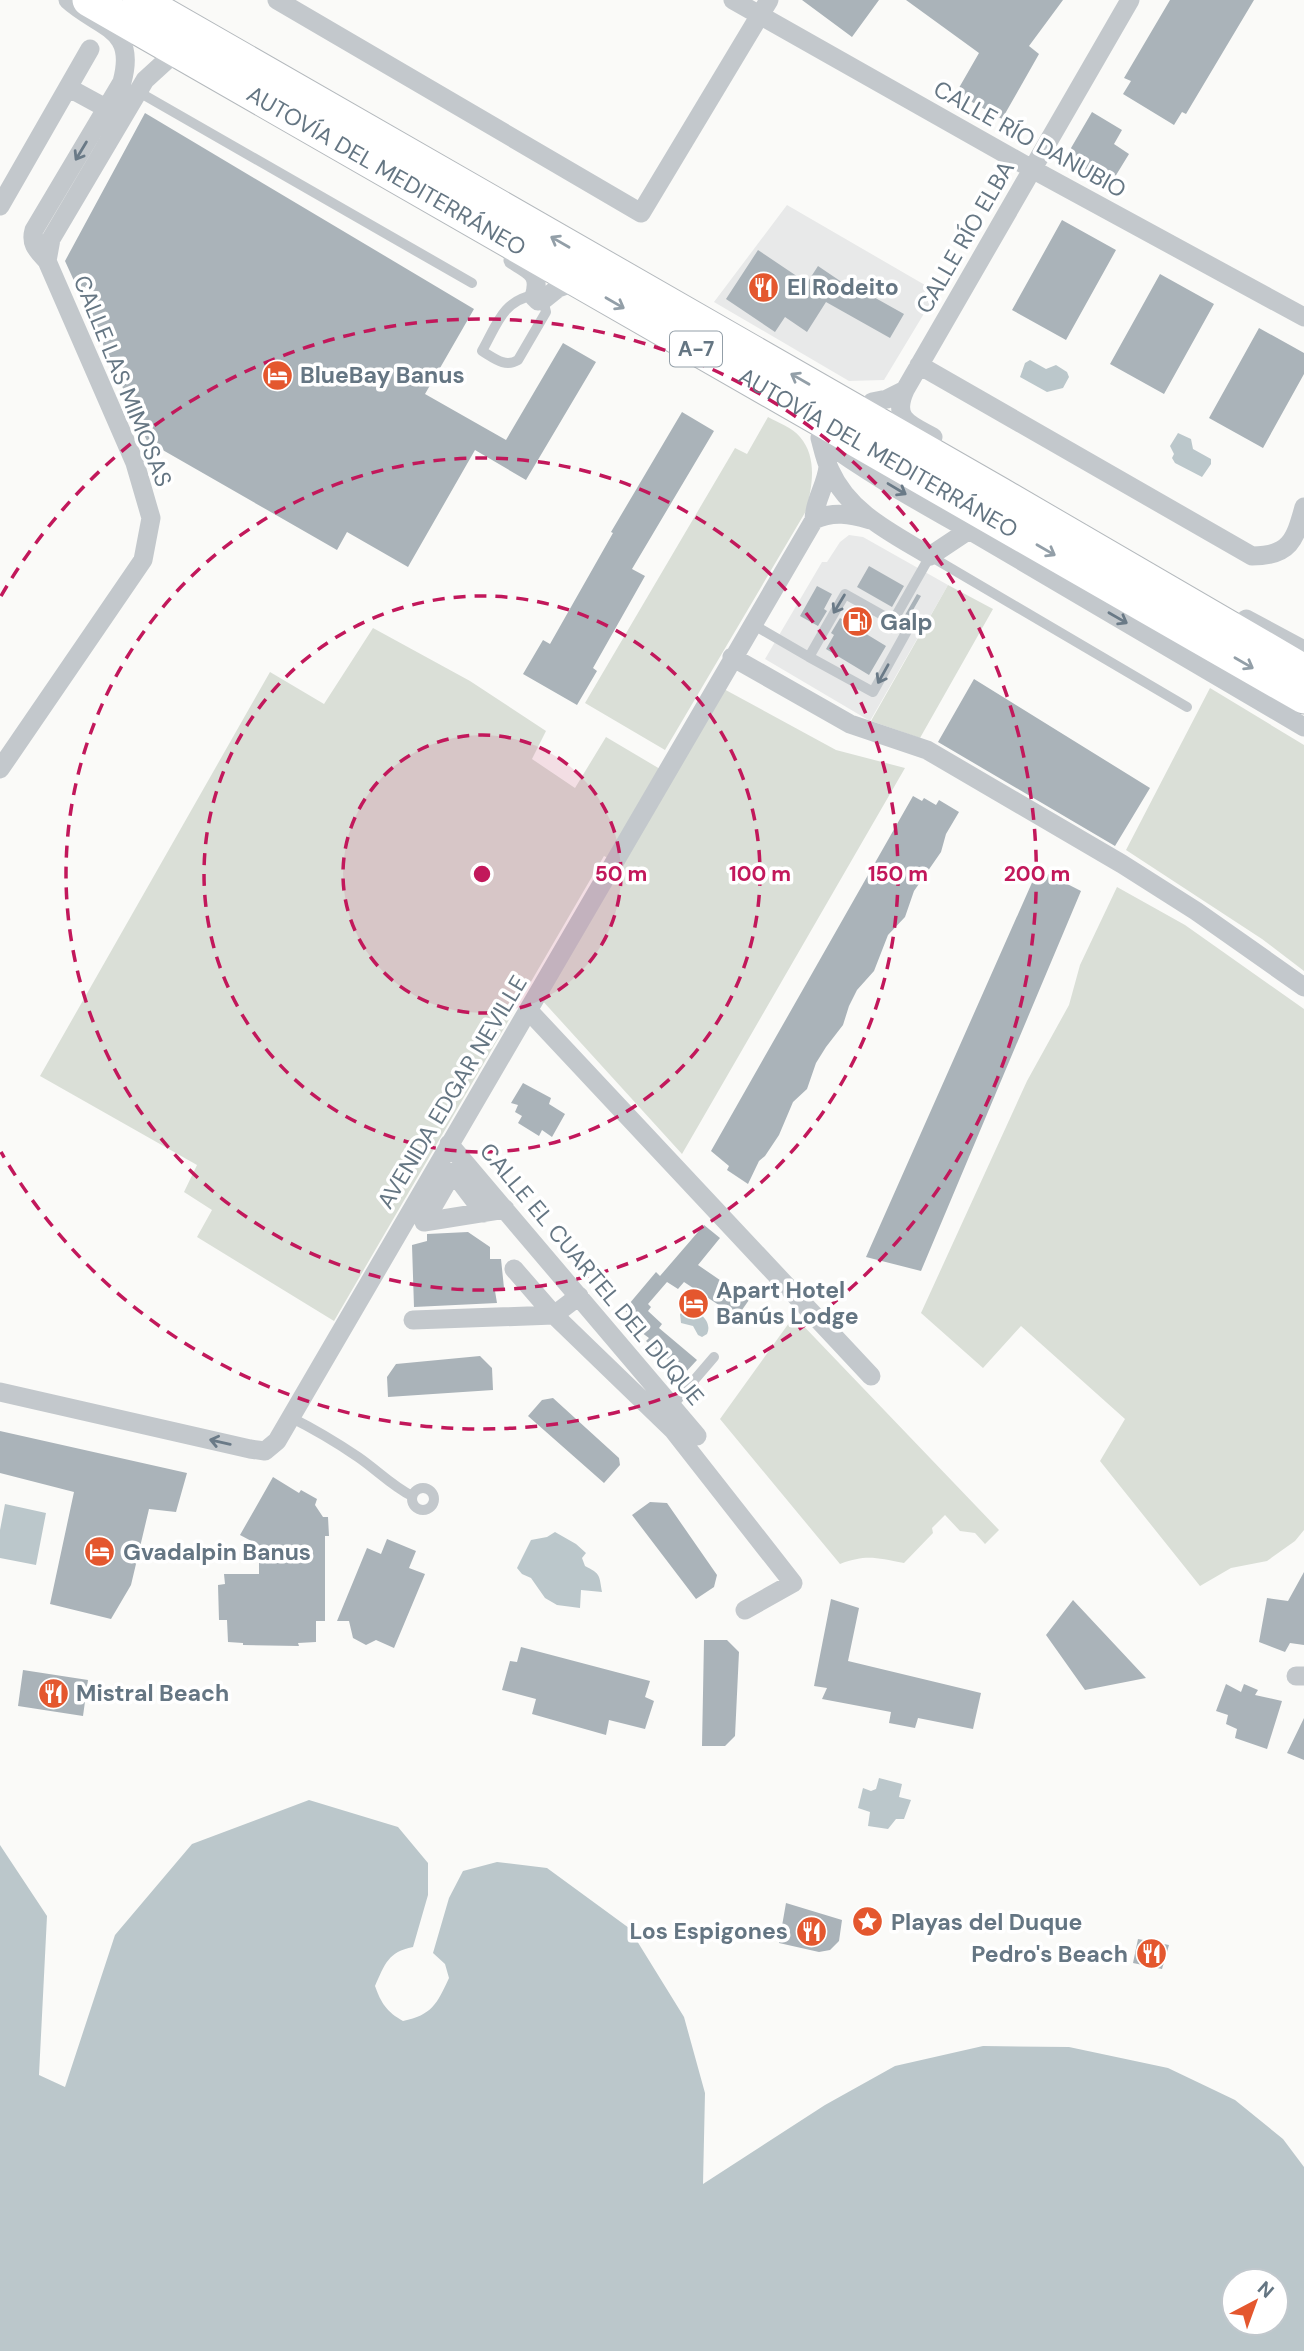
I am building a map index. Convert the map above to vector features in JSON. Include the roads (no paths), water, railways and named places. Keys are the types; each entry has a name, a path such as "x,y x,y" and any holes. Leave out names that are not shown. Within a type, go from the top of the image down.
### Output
{"highway":[{"name":"AUTOVÍA DEL MEDITERRÁNEO","path":"89,0 1304,697"},
{"name":"AUTOVÍA DEL MEDITERRÁNEO","path":"139,0 1304,671"},
{"path":"656,326 704,362 787,413 824,453"},
{"path":"830,397 854,402 872,402"},
{"path":"933,438 1037,515"},
{"path":"1109,557 1208,598"}],"street":[{"name":"CALLE LAS MIMOSAS","path":"68,0 121,39 125,45 125,66 130,87"},
{"path":"167,0 282,69 337,114"},
{"path":"277,0 641,213 764,8"},
{"name":"CALLE RÍO DANUBIO","path":"733,0 764,8 1032,169 1304,317"},
{"name":"CALLE RÍO ELBA","path":"905,390 1130,0"},
{"path":"0,206 90,49"},
{"name":"CALLE LAS MIMOSAS","path":"0,769 143,560 151,518 135,463 47,261 65,195 130,87 168,59 184,55"},
{"path":"69,88 114,112"},
{"path":"272,106 287,125 307,141 529,270 537,282 539,297 577,281"},
{"path":"919,365 1252,556 1270,556 1286,547 1297,533 1304,507"},
{"path":"872,402 905,390"},
{"path":"905,390 899,403 904,419 933,438 1208,598 1304,650"},
{"path":"824,453 842,490 870,520"},
{"path":"824,453 863,468 1304,727"},
{"name":"AVENIDA EDGAR NEVILLE","path":"0,1392 250,1449 265,1451 272,1446 814,520 814,509 823,491 824,453"},
{"path":"814,520 833,513 870,520 930,556 969,530"},
{"path":"732,657 850,724 927,750 1154,884 1256,951 1304,987"},
{"path":"529,1011 871,1376"},
{"name":"CALLE EL CUARTEL DEL DUQUE","path":"449,1144 697,1436"},
{"path":"484,1213 505,1209"},
{"path":"514,1269 554,1315 673,1430 793,1583 745,1610"},
{"path":"413,1320 554,1315 579,1296"}],"lane":[{"path":"130,87 471,283"},
{"path":"539,297 546,312 518,360 504,363 482,351 509,305 515,300 539,297"},
{"path":"893,621 930,556 1187,707"},
{"path":"752,624 810,657 873,692 908,629 845,594 810,657"},
{"path":"673,1406 713,1357"},
{"path":"290,1417 351,1452 397,1488 412,1496"}],"place":[{"name":"El Rodeito","path":"764,287"},
{"name":"BlueBay Banus","path":"277,375"},
{"name":"Galp","path":"857,622"},
{"name":"Apart Hotel Banús Lodge","path":"693,1303"},
{"name":"Gvadalpin Banus","path":"100,1552"},
{"name":"Mistral Beach","path":"53,1693"},
{"name":"Playas del Duque","path":"868,1922"},
{"name":"Los Espigones","path":"811,1931"},
{"name":"Pedro's Beach","path":"1151,1954"}]}
